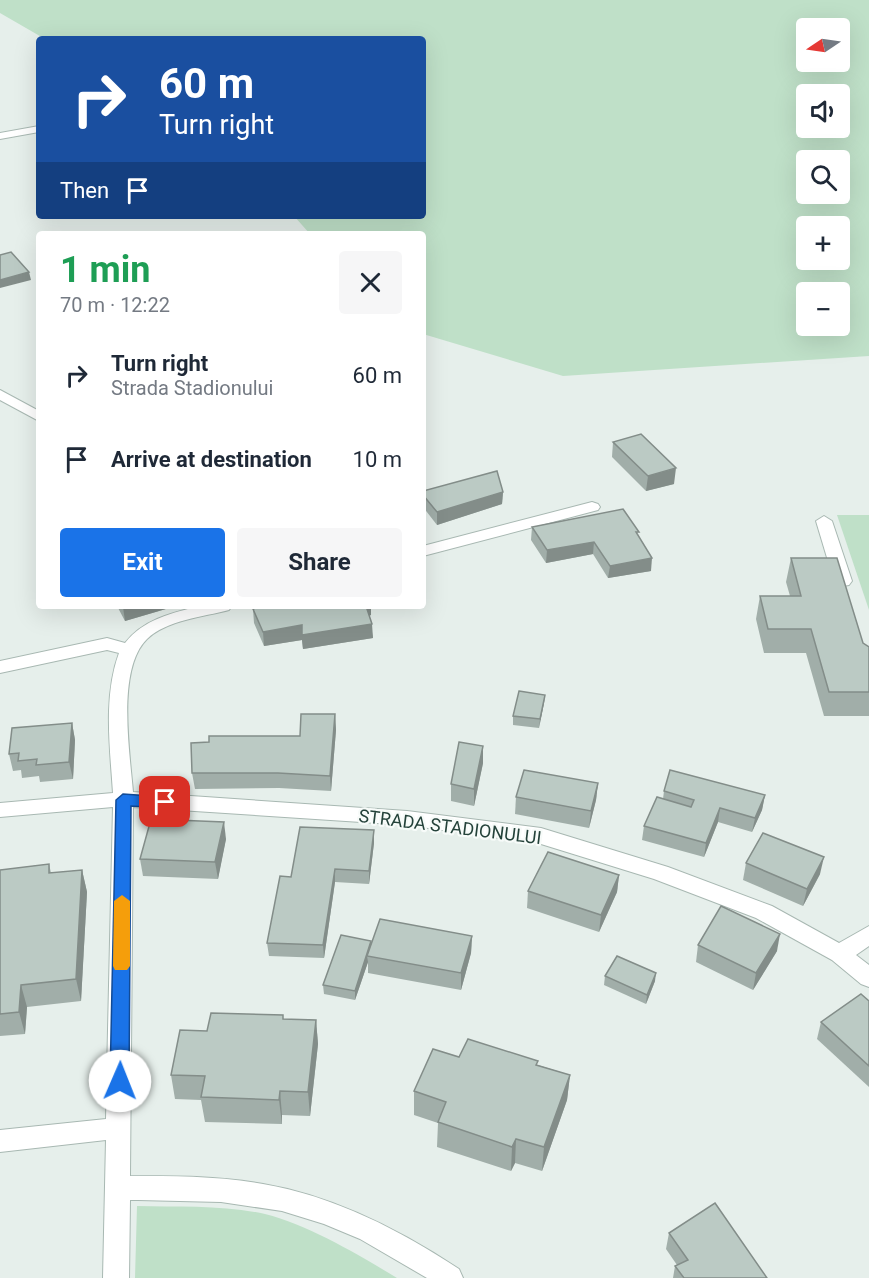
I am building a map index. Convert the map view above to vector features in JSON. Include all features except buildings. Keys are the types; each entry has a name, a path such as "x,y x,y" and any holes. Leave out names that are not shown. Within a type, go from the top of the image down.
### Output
{"street":[{"path":"0,136 36,130"},
{"path":"0,394 36,415"},
{"path":"426,550 592,507"},
{"path":"824,521 848,599"},
{"path":"116,1278 123,800 120,723 122,672 129,650 141,635 171,621 209,609"},
{"path":"0,668 98,645 107,644 129,650"},
{"name":"STRADA STADIONULUI","path":"0,810 123,800 407,818 541,836 661,873 764,912 840,954 869,978"},
{"path":"840,954 869,935"},
{"path":"0,1141 119,1128"},
{"path":"118,1188 192,1188 281,1199 346,1219 410,1250 450,1278"}],"green space":[{"path":"0,0 869,0 869,356 563,376 426,335 426,231 307,231 297,219 426,219 426,36 40,36 0,13"},
{"path":"837,515 869,515 869,610"},
{"path":"137,1206 218,1208 265,1214 316,1233 397,1278 135,1278"}],"slow traffic":[{"path":"121,966 122,901"}],"route":[{"path":"120,1081 123,800 165,802"}]}
